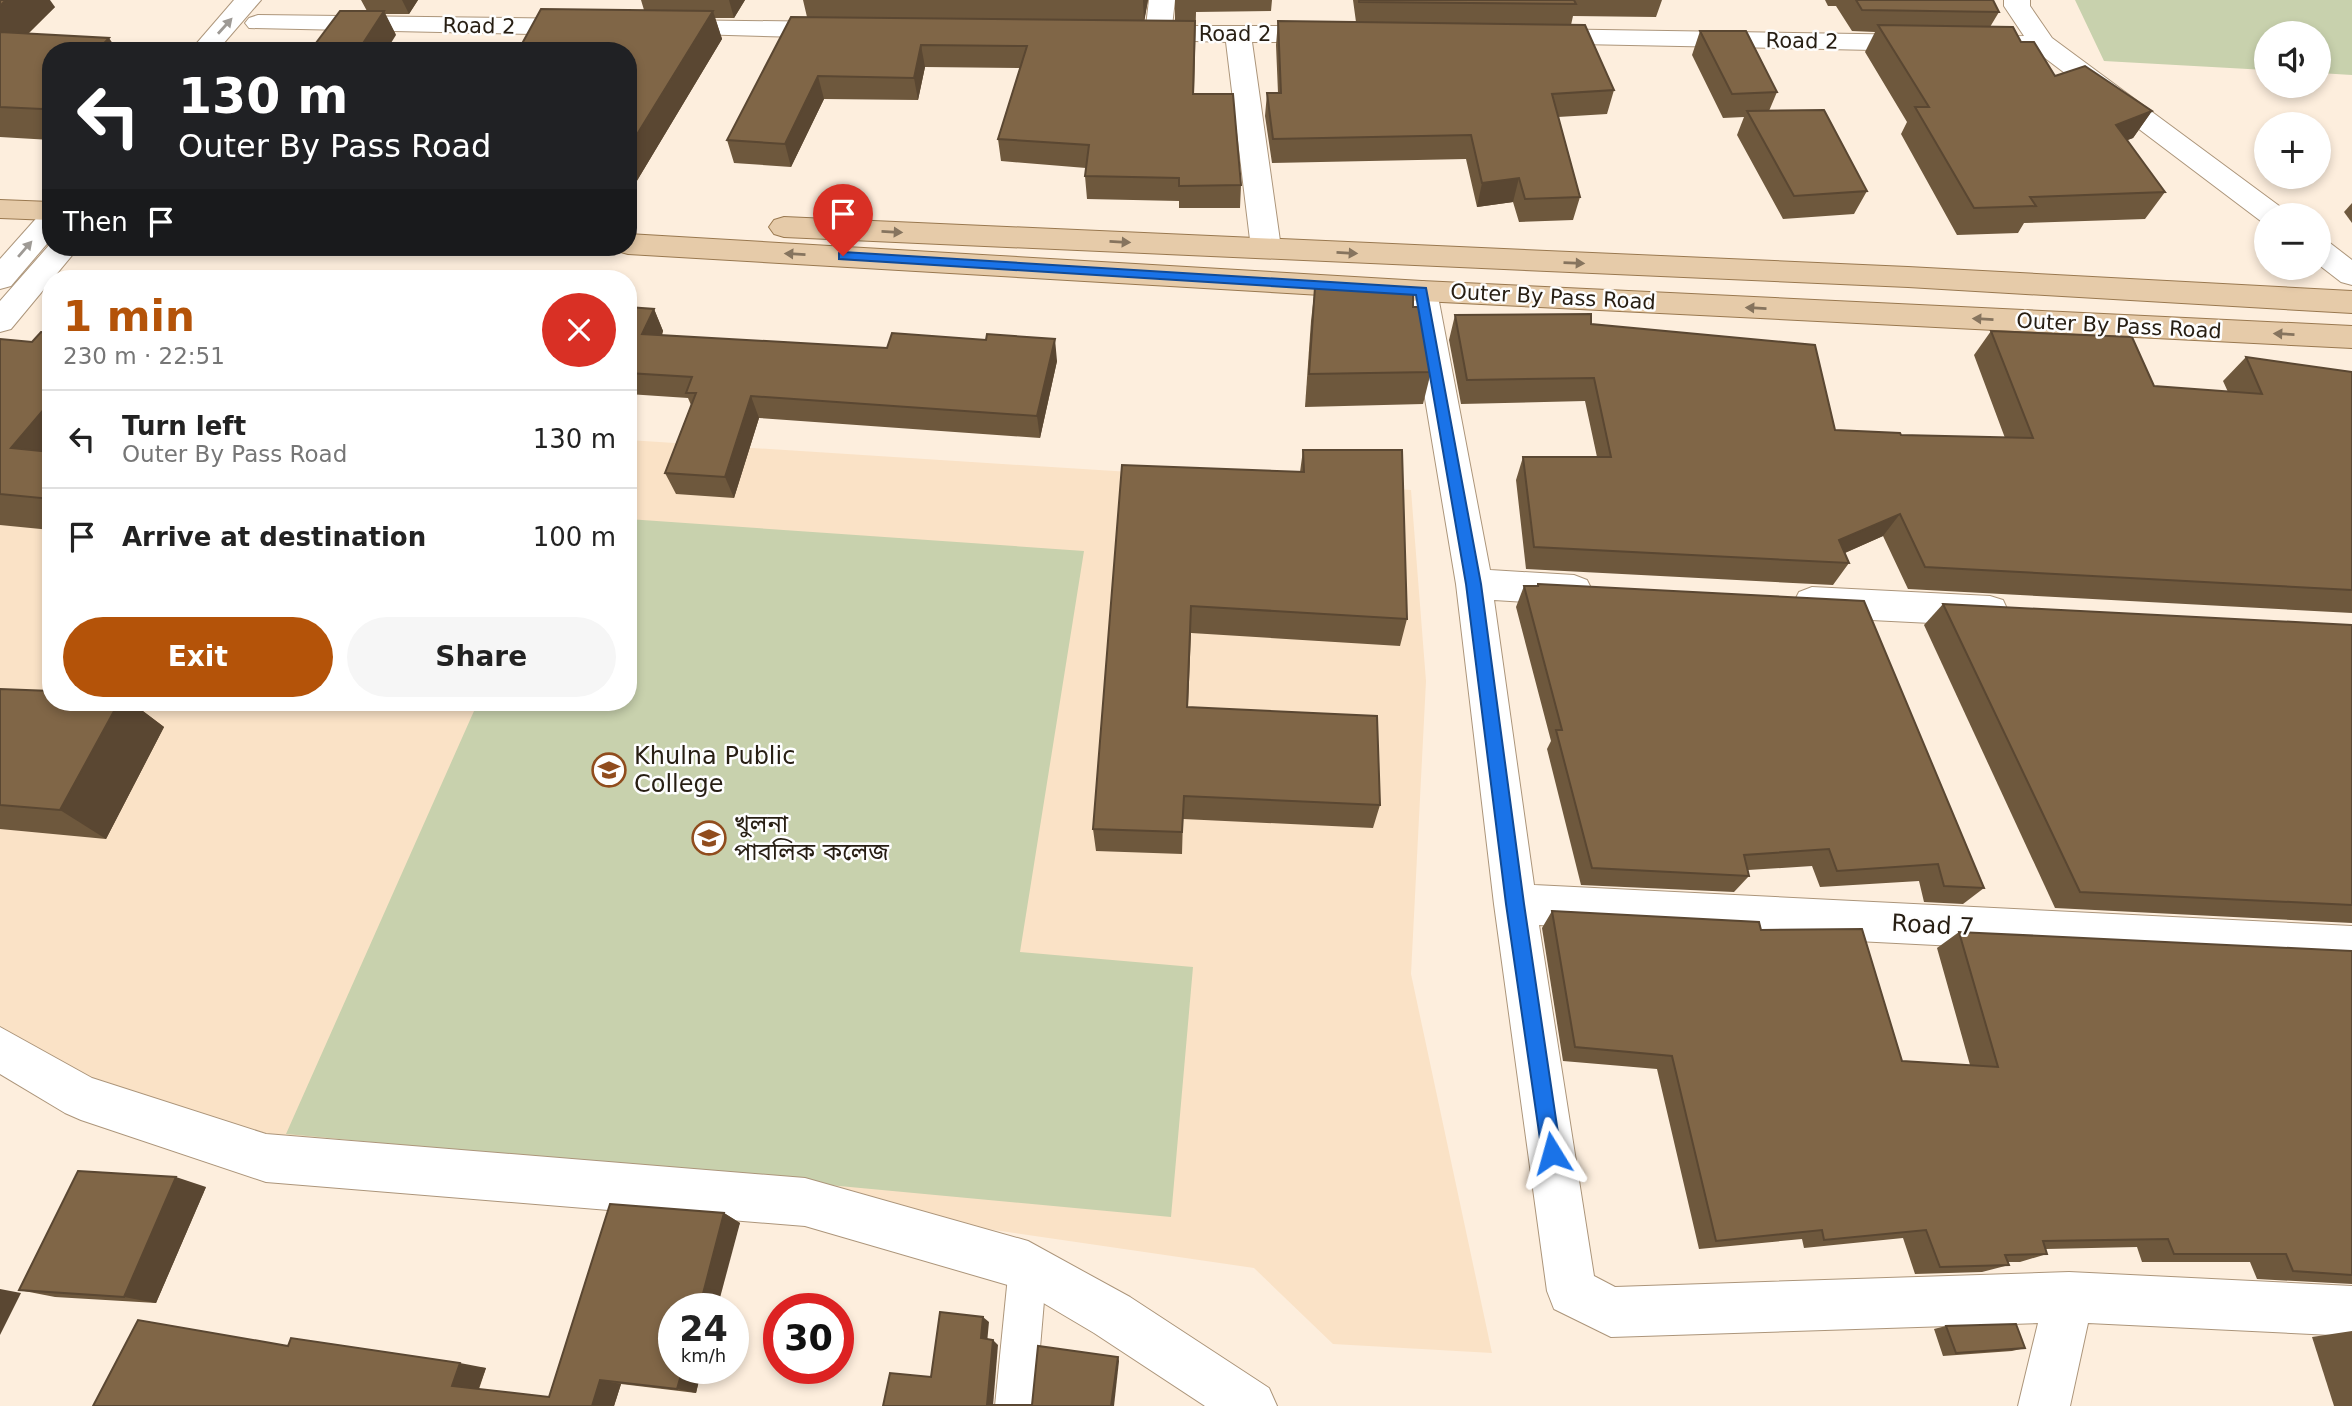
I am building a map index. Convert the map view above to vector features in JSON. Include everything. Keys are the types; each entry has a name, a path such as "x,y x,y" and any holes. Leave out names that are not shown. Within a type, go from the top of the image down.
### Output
{"main road":[{"path":"0,185 42,187"},
{"path":"0,209 42,211"},
{"name":"Outer By Pass Road","path":"637,220 1908,277 2352,302"},
{"name":"Outer By Pass Road","path":"637,245 1422,291 2352,338"}],"street":[{"path":"214,42 253,11 278,0"},
{"path":"1158,34 1162,0"},
{"path":"2017,0 2017,6 2043,44 2256,203"},
{"path":"238,42 253,11"},
{"name":"Road 2","path":"253,11 604,27"},
{"path":"646,28 867,31"},
{"path":"1238,33 1266,248"},
{"name":"Road 2","path":"1116,34 1349,35"},
{"name":"Road 2","path":"1515,37 2043,44"},
{"path":"0,279 42,230"},
{"path":"44,270 56,256"},
{"path":"2331,259 2352,275"},
{"path":"0,321 42,272"},
{"path":"1422,291 1474,584 1515,904 1572,1291 1611,1312 2069,1297 2352,1311"},
{"path":"1474,584 1613,592"},
{"path":"1780,600 2017,612"},
{"name":"Road 7","path":"1515,904 2352,946"},
{"path":"0,1049 81,1097 266,1158 806,1202 1028,1266 1112,1315 1251,1406"},
{"path":"2044,1406 2069,1297"}],"lane":[{"path":"1015,1406 1028,1266"}],"shaded area":[{"name":"খুলনা পাবলিক কলেজ","path":"637,441 1411,490 1426,681 1411,974 1492,1353 1333,1344 1254,1268 781,1199 348,1166 0,1049 0,442 42,444 42,711 637,711"}],"green space":[{"path":"2075,0 2352,0 2352,75 2331,74 2331,21 2254,21 2254,69 2104,61"},
{"path":"637,520 1084,551 1020,952 1193,967 1171,1217 286,1134 474,711 637,711"}],"building":[{"path":"1574,0 1576,4 1359,2"},
{"path":"1856,0 1993,0 1999,12 1862,10"},
{"path":"541,9 713,11 637,134 637,42 523,42"},
{"path":"340,11 384,11 364,42 317,42"},
{"path":"791,17 1195,21 1193,94 1233,94 1241,185 1179,186 1179,178 1085,176 1089,145 998,139 1027,46 921,45 914,78 818,76 785,144 727,140"},
{"path":"1278,21 1585,25 1614,90 1552,94 1580,197 1525,199 1519,178 1482,183 1471,135 1273,139 1267,93 1281,93"},
{"path":"1878,25 2013,27 2021,42 2034,42 2055,76 2085,66 2152,111 2116,125 2165,192 2030,197 2036,206 1974,208 1915,107 1929,107"},
{"path":"1700,31 1746,31 1777,92 1732,94"},
{"path":"0,32 109,38 105,42 42,42 42,109 0,107"},
{"path":"1824,110 1867,191 1794,196 1747,111"},
{"path":"1315,287 1413,294 1413,307 1419,307 1431,372 1309,374"},
{"path":"637,308 654,309 642,334 887,348 892,333 986,340 987,334 1055,339 1037,416 751,396 725,477 665,473 696,393 686,393 692,377 637,374"},
{"path":"1591,314 1591,324 1815,345 1835,430 1901,435 2033,438 1991,331 2132,337 2154,386 2262,394 2246,357 2352,372 2352,590 1925,567 1900,514 1839,540 1849,563 1534,547 1523,457 1611,457 1594,378 1467,380 1455,315"},
{"path":"42,332 42,412 11,448 42,451 42,498 0,494 0,339 32,342"},
{"path":"1303,450 1402,450 1407,619 1191,606 1187,707 1377,716 1380,805 1184,796 1182,832 1093,829 1122,465 1304,472"},
{"path":"1538,584 1864,601 1984,888 1944,886 1938,864 1837,871 1829,849 1744,855 1749,876 1592,868 1556,730 1562,730 1524,586"},
{"path":"1943,604 2352,625 2352,905 2080,892"},
{"path":"0,689 42,691 42,711 114,711 60,810 0,805"},
{"path":"1552,911 1759,922 1761,930 1862,929 1902,1061 1998,1067 1959,932 2352,951 2352,1275 2293,1271 2286,1254 2174,1254 2168,1239 2043,1241 2047,1254 2005,1255 2009,1265 1940,1267 1926,1230 1824,1240 1822,1230 1716,1241 1672,1056 1575,1047"},
{"path":"78,1171 176,1177 124,1297 19,1290"},
{"path":"610,1204 724,1213 703,1293 658,1293 658,1384 678,1384 677,1389 600,1380 592,1406 93,1406 138,1320 288,1346 291,1338 460,1363 452,1386 549,1397"},
{"path":"940,1312 983,1317 981,1338 993,1340 987,1405 1032,1405 1038,1346 1118,1357 1111,1406 883,1406 890,1373 931,1377"},
{"path":"2016,1324 2025,1348 1956,1353 1946,1326"}],"place":[{"name":"Khulna Public College","path":"609,770"},
{"name":"খুলনা পাবলিক কলেজ","path":"709,838"}],"route":[{"path":"843,256 1422,291 1474,584 1515,904 1552,1153"}]}
